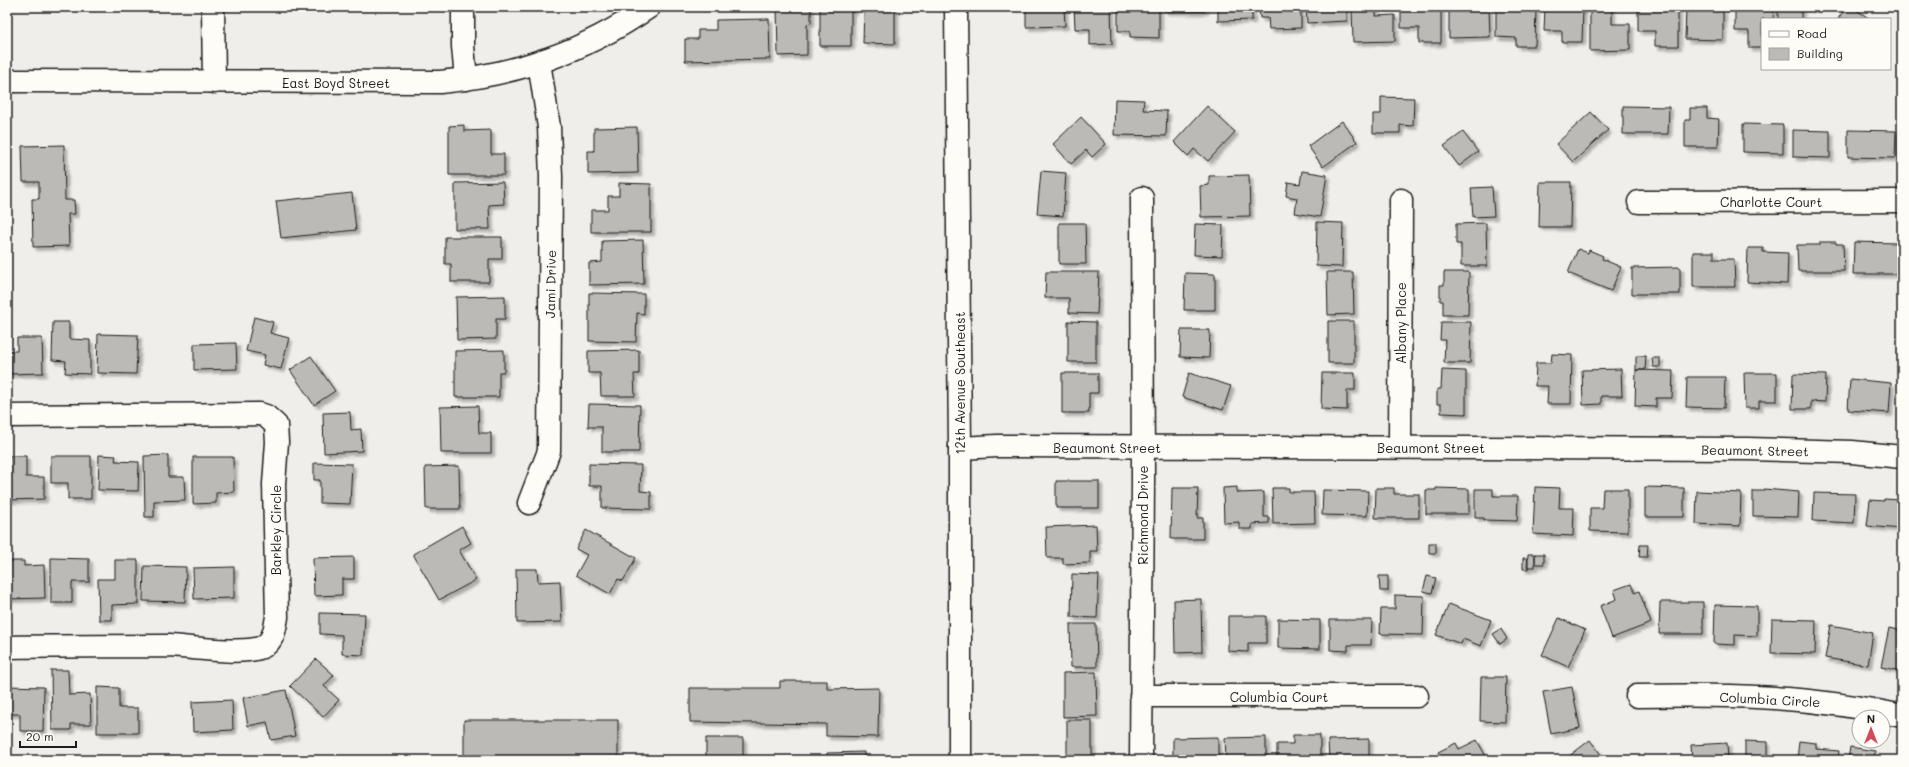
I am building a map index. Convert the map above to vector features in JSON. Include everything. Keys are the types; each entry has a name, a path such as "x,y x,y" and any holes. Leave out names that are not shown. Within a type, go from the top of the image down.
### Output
{"street":[{"path":"213,7 214,82"},
{"path":"463,7 463,46 466,79"},
{"name":"East Boyd Street","path":"7,81 440,82 500,74 566,53 597,39 626,23 649,7"},
{"name":"12th Avenue Southeast","path":"956,7 960,448 960,760"},
{"name":"Jami Drive","path":"529,503 549,451 551,176 549,127 539,62"},
{"name":"Richmond Drive","path":"1141,760 1143,480 1142,198"},
{"name":"Albany Place","path":"1400,447 1401,200"},
{"name":"Charlotte Court","path":"1639,202 1902,201"},
{"name":"Barkley Circle","path":"7,416 260,414 266,416 276,425 277,442 274,484 277,617 273,635 264,646 257,649 244,650 171,646 7,647"},
{"name":"Beaumont Street","path":"960,448 997,446 1748,449 1852,452 1902,457"},
{"name":"Columbia Circle","path":"1637,696 1680,695 1789,698 1872,709 1902,716"},
{"name":"Columbia Court","path":"1141,696 1418,696"}],"building":[{"path":"777,7 811,7 811,23 807,24 807,55 778,56"},
{"path":"820,7 854,7 854,12 851,12 851,46 820,46"},
{"path":"864,7 895,7 895,44 863,43"},
{"path":"1026,7 1064,7 1065,26 1026,27"},
{"path":"1074,7 1111,7 1112,44 1090,45 1090,29 1075,29"},
{"path":"1118,7 1159,7 1159,38 1130,37 1130,31 1118,31"},
{"path":"1164,7 1205,7 1205,11 1164,11"},
{"path":"1218,7 1252,7 1252,20 1218,21"},
{"path":"1259,7 1301,7 1301,28 1269,29 1268,18 1260,18"},
{"path":"1306,7 1347,7 1347,21 1307,23"},
{"path":"1352,7 1376,7 1376,16 1395,15 1395,41 1353,42"},
{"path":"1401,7 1441,7 1441,43 1419,43 1419,28 1401,28"},
{"path":"1449,7 1489,8 1490,37 1449,38"},
{"path":"1496,7 1536,7 1535,46 1516,46 1516,38 1496,37"},
{"path":"1545,7 1583,7 1582,42 1562,42 1562,31 1544,31"},
{"path":"1590,7 1612,7 1612,24 1630,24 1630,50 1590,51"},
{"path":"1638,7 1678,7 1678,46 1655,46 1655,31 1638,31"},
{"path":"1686,7 1723,10 1723,40 1685,39"},
{"path":"1735,7 1774,7 1773,18 1761,18 1761,48 1749,48 1749,31 1735,31"},
{"path":"1778,7 1801,7 1801,18 1778,18"},
{"path":"1846,7 1852,7 1868,18 1839,18"},
{"path":"769,19 770,59 685,61 685,39 698,39 698,30 716,30 716,20"},
{"path":"1381,97 1414,98 1413,126 1400,125 1400,133 1373,133 1373,114 1381,114"},
{"path":"1115,99 1144,100 1143,110 1167,111 1166,136 1114,135"},
{"path":"1207,106 1235,132 1208,161 1194,149 1188,156 1174,142"},
{"path":"1623,106 1669,107 1668,134 1623,134"},
{"path":"1690,108 1707,108 1707,118 1719,119 1718,147 1685,147 1685,120 1690,120"},
{"path":"1591,112 1608,130 1573,162 1556,144"},
{"path":"1081,117 1106,144 1092,157 1086,150 1071,164 1053,144"},
{"path":"1342,121 1357,142 1323,167 1308,146"},
{"path":"1743,124 1783,125 1783,153 1743,152"},
{"path":"464,125 464,131 491,130 491,154 504,154 504,175 449,175 449,126"},
{"path":"637,127 638,173 588,174 588,151 594,151 594,128"},
{"path":"1793,130 1830,131 1830,158 1793,157"},
{"path":"1848,130 1896,131 1895,158 1848,157"},
{"path":"1463,132 1478,152 1459,166 1444,146"},
{"path":"64,145 65,200 74,200 75,214 68,214 69,246 33,247 32,199 39,199 39,182 23,182 22,146"},
{"path":"1041,171 1066,173 1063,216 1037,214"},
{"path":"1302,171 1327,175 1320,217 1295,213 1297,198 1286,196 1288,182 1300,184"},
{"path":"1249,175 1250,216 1201,217 1200,186 1209,185 1209,176"},
{"path":"503,182 504,204 489,205 490,229 455,229 455,183"},
{"path":"1540,182 1571,182 1570,227 1539,227"},
{"path":"619,183 651,184 651,232 591,232 591,210 608,210 608,196 619,196"},
{"path":"1492,187 1494,216 1473,217 1471,188"},
{"path":"352,193 356,230 281,238 276,201"},
{"path":"1317,222 1343,223 1342,267 1316,266"},
{"path":"1059,223 1085,223 1086,264 1059,264"},
{"path":"1486,223 1487,266 1461,266 1461,244 1456,244 1456,224"},
{"path":"1195,224 1223,225 1222,256 1194,255"},
{"path":"445,237 502,237 502,259 489,259 489,282 451,282 451,264 445,264"},
{"path":"643,240 644,284 589,285 589,263 602,262 602,241"},
{"path":"1820,242 1836,242 1836,244 1843,244 1844,271 1798,271 1797,245 1820,245"},
{"path":"1854,242 1898,243 1898,274 1853,274"},
{"path":"1748,248 1763,248 1763,252 1788,253 1787,284 1747,282"},
{"path":"1578,249 1588,253 1589,250 1603,256 1602,259 1621,267 1611,291 1568,273"},
{"path":"1693,252 1714,252 1714,259 1734,259 1735,287 1693,287"},
{"path":"1680,267 1680,294 1632,294 1632,268"},
{"path":"1046,272 1099,272 1097,314 1069,313 1069,298 1045,298"},
{"path":"1327,272 1353,272 1354,314 1328,315"},
{"path":"1444,272 1469,272 1468,315 1443,315 1443,301 1440,301 1440,285 1444,285"},
{"path":"1185,273 1215,274 1215,310 1184,310"},
{"path":"589,293 644,294 644,314 637,313 636,342 589,341"},
{"path":"505,296 505,319 496,319 496,339 457,340 456,297"},
{"path":"254,317 273,322 270,333 289,338 281,369 263,365 265,355 246,351"},
{"path":"1068,321 1096,322 1096,362 1068,362"},
{"path":"1328,321 1354,321 1354,363 1328,363"},
{"path":"53,322 69,322 69,339 90,340 90,374 65,373 66,361 52,360"},
{"path":"1441,322 1471,322 1470,363 1444,363 1445,340 1440,340"},
{"path":"1181,330 1210,330 1209,358 1180,357"},
{"path":"98,334 138,335 136,374 97,373"},
{"path":"17,338 42,338 43,373 7,374 7,351 17,351"},
{"path":"236,343 237,369 194,370 194,344"},
{"path":"504,350 504,372 499,372 499,397 455,397 455,351"},
{"path":"639,350 639,374 634,374 635,396 601,396 600,373 588,373 588,351"},
{"path":"1552,354 1572,355 1571,404 1547,404 1548,386 1535,386 1536,363 1551,363"},
{"path":"311,356 335,391 314,405 290,370"},
{"path":"1636,356 1646,356 1645,370 1636,370"},
{"path":"1652,358 1660,358 1660,367 1653,367"},
{"path":"1621,369 1622,396 1601,396 1601,404 1583,405 1582,370"},
{"path":"1442,370 1466,371 1466,414 1441,413 1441,404 1437,404 1437,389 1441,389"},
{"path":"1636,370 1673,371 1672,398 1656,398 1656,407 1635,406"},
{"path":"1062,373 1098,373 1098,393 1089,393 1089,413 1062,413"},
{"path":"1189,373 1231,386 1223,410 1182,397"},
{"path":"1322,373 1355,373 1355,390 1347,390 1347,410 1321,409"},
{"path":"1744,373 1777,373 1777,401 1759,401 1759,408 1745,408"},
{"path":"1793,374 1826,375 1825,402 1811,401 1811,409 1792,409"},
{"path":"1687,377 1725,377 1724,408 1686,407"},
{"path":"1850,379 1891,383 1889,413 1848,410"},
{"path":"589,404 640,405 639,452 602,452 602,427 588,427"},
{"path":"478,406 479,433 491,433 491,453 441,453 440,407"},
{"path":"350,412 351,430 361,429 362,451 324,453 323,413"},
{"path":"99,455 116,456 115,461 139,462 138,491 98,490"},
{"path":"168,455 168,477 184,477 185,500 154,501 154,517 145,517 144,456"},
{"path":"7,456 26,456 26,477 44,477 44,499 7,500"},
{"path":"51,456 91,456 91,499 68,499 68,483 51,483"},
{"path":"193,457 233,457 234,492 216,493 216,503 193,504"},
{"path":"314,463 352,464 350,504 320,503 320,480 314,480"},
{"path":"589,464 641,465 640,491 651,492 651,509 602,508 602,486 589,486"},
{"path":"459,466 460,509 426,509 425,467"},
{"path":"1056,481 1099,481 1099,508 1056,508"},
{"path":"1237,487 1237,493 1264,492 1264,517 1269,517 1269,523 1252,524 1252,529 1239,529 1239,522 1224,523 1223,488"},
{"path":"1535,487 1560,488 1559,508 1574,508 1573,536 1533,534"},
{"path":"1645,487 1684,488 1684,517 1645,517"},
{"path":"1172,488 1198,488 1197,518 1203,518 1203,539 1171,539"},
{"path":"1272,488 1289,488 1289,492 1314,492 1315,523 1273,524"},
{"path":"1376,488 1394,488 1394,494 1419,494 1419,518 1375,518"},
{"path":"1436,488 1469,489 1469,514 1426,514 1426,490 1436,490"},
{"path":"1475,489 1493,489 1493,496 1518,496 1517,521 1484,520 1484,518 1475,518"},
{"path":"1603,489 1628,489 1628,532 1590,531 1590,508 1602,508"},
{"path":"1764,489 1799,492 1798,517 1753,516 1753,491 1764,491"},
{"path":"1323,490 1368,491 1367,516 1322,515"},
{"path":"1697,491 1741,493 1740,526 1696,524"},
{"path":"1814,493 1855,494 1854,523 1813,521"},
{"path":"1884,499 1902,500 1902,529 1867,526 1870,500 1884,501"},
{"path":"1096,525 1097,551 1090,551 1090,563 1063,564 1063,558 1047,558 1046,527"},
{"path":"462,526 471,543 459,550 476,580 439,600 413,554"},
{"path":"586,530 636,558 623,581 618,579 610,594 576,575 587,555 576,549"},
{"path":"1429,543 1436,543 1436,553 1429,553"},
{"path":"1640,545 1648,545 1647,557 1639,557"},
{"path":"1528,554 1535,554 1535,567 1527,567"},
{"path":"1535,554 1544,554 1544,564 1535,564"},
{"path":"354,557 354,579 342,579 342,595 314,596 313,558"},
{"path":"51,558 89,559 89,582 72,582 72,603 51,603"},
{"path":"1523,558 1528,558 1528,569 1523,569"},
{"path":"115,560 138,560 138,604 112,605 112,620 99,620 98,579 115,579"},
{"path":"7,561 24,561 24,566 44,565 45,598 7,599"},
{"path":"144,566 186,567 185,602 143,601"},
{"path":"234,567 234,598 194,599 193,568"},
{"path":"516,569 537,569 538,582 560,581 562,622 517,623"},
{"path":"1072,574 1099,575 1097,618 1071,617"},
{"path":"1379,576 1388,576 1388,591 1380,591"},
{"path":"1427,576 1436,578 1432,593 1423,591"},
{"path":"1631,584 1635,593 1639,591 1651,623 1612,638 1600,606 1617,599 1614,590"},
{"path":"1395,595 1424,596 1423,635 1380,634 1381,609 1395,609"},
{"path":"1201,599 1202,652 1175,653 1174,600"},
{"path":"1660,602 1703,602 1703,634 1659,634"},
{"path":"1449,604 1491,620 1481,646 1463,639 1461,644 1436,635"},
{"path":"1715,605 1757,606 1757,636 1735,635 1735,645 1714,644"},
{"path":"320,613 365,614 363,655 342,654 342,635 320,634"},
{"path":"1228,616 1266,616 1266,643 1248,643 1248,652 1228,651"},
{"path":"1559,618 1585,630 1568,667 1542,655"},
{"path":"1278,619 1320,620 1320,649 1278,648"},
{"path":"1772,619 1816,620 1815,654 1771,653"},
{"path":"1330,620 1372,620 1371,645 1348,645 1348,651 1330,650"},
{"path":"1070,624 1096,624 1097,667 1071,667"},
{"path":"1831,625 1873,633 1868,665 1825,658"},
{"path":"1889,628 1902,631 1902,671 1881,667"},
{"path":"1501,629 1507,639 1500,644 1493,634"},
{"path":"316,659 334,675 324,686 339,700 323,717 290,686"},
{"path":"51,670 68,670 69,695 90,694 91,724 71,724 71,730 52,730"},
{"path":"1096,672 1097,716 1063,717 1063,673"},
{"path":"1481,677 1506,677 1505,722 1480,721"},
{"path":"780,681 827,681 827,689 879,688 878,737 826,736 826,724 690,722 690,688 780,688"},
{"path":"7,686 44,687 43,731 20,731 20,714 7,714"},
{"path":"97,687 119,688 119,708 138,708 138,733 97,733"},
{"path":"1572,687 1580,728 1551,734 1543,692"},
{"path":"286,690 295,736 271,740 267,722 248,726 243,698"},
{"path":"232,700 233,730 193,732 192,702"},
{"path":"464,720 618,720 618,760 464,760"},
{"path":"1067,720 1092,720 1092,760 1067,760"},
{"path":"1293,735 1320,735 1320,760 1277,760 1277,744 1293,744"},
{"path":"1218,737 1218,760 1173,760 1173,738"},
{"path":"1266,737 1266,760 1226,760 1225,738"},
{"path":"706,738 743,738 743,760 706,760"},
{"path":"1369,739 1369,760 1329,760 1328,740"},
{"path":"1477,740 1488,760 1442,760 1438,752 1456,743 1459,749"},
{"path":"1590,740 1605,760 1564,760"},
{"path":"1745,741 1767,742 1767,760 1745,760"},
{"path":"1799,741 1816,743 1816,749 1839,751 1838,760 1797,760"},
{"path":"1727,743 1728,760 1692,760 1691,745"},
{"path":"1850,747 1851,749 1875,751 1874,760 1848,760"},
{"path":"864,752 864,760 827,760 827,753"},
{"path":"1387,758 1405,758 1405,760 1387,760"},
{"path":"1635,758 1657,758 1657,760 1635,760"}]}
